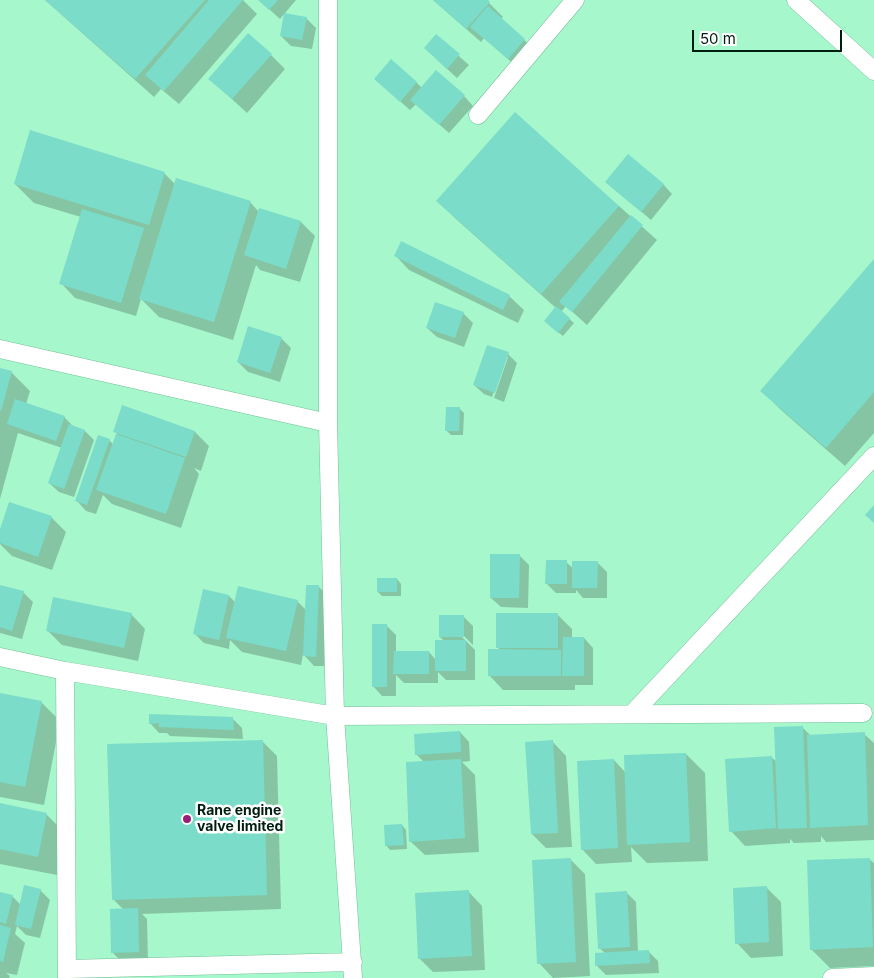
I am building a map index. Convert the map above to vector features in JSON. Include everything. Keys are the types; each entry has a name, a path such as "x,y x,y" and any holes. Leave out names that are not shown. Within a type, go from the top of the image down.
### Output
{"street":[{"path":"65,671 67,974 353,970 335,716 328,423 328,0"},
{"path":"478,115 574,0"},
{"path":"796,0 874,71"},
{"path":"0,349 328,423"},
{"path":"632,714 874,456"},
{"path":"0,657 65,671 335,716 863,713"},
{"path":"832,978 874,976"}],"building":[{"path":"45,0 205,0 135,79"},
{"path":"209,0 243,0 164,91 145,75"},
{"path":"258,0 278,0 269,10"},
{"path":"433,0 488,0 490,2 466,29"},
{"path":"488,6 525,39 508,59 470,27"},
{"path":"284,13 307,17 302,40 280,36"},
{"path":"248,33 272,54 232,99 208,79"},
{"path":"436,34 460,54 447,69 424,48"},
{"path":"391,59 417,82 400,102 374,79"},
{"path":"436,70 465,95 439,125 410,100"},
{"path":"515,112 619,206 541,294 436,201"},
{"path":"30,130 165,172 149,225 14,184"},
{"path":"628,154 664,184 641,212 605,182"},
{"path":"176,178 251,201 214,322 139,299"},
{"path":"259,208 301,221 286,269 244,255"},
{"path":"82,209 144,228 121,303 59,284"},
{"path":"631,215 643,225 572,312 559,302"},
{"path":"401,241 510,295 503,310 394,256"},
{"path":"874,259 874,392 826,448 760,391"},
{"path":"435,302 464,312 455,338 426,328"},
{"path":"556,306 570,318 558,333 544,321"},
{"path":"248,326 282,337 270,373 237,362"},
{"path":"487,345 509,352 495,393 473,385"},
{"path":"0,368 12,371 1,411 0,410"},
{"path":"15,399 65,416 56,441 7,424"},
{"path":"122,405 195,431 186,457 113,432"},
{"path":"446,407 460,407 459,431 445,431"},
{"path":"69,424 85,430 64,489 48,483"},
{"path":"116,434 185,458 166,514 96,490"},
{"path":"98,435 110,439 87,505 75,501"},
{"path":"9,502 52,516 38,557 0,543 0,529"},
{"path":"874,505 874,523 865,515"},
{"path":"490,554 520,554 519,598 490,598"},
{"path":"546,560 567,560 567,584 545,584"},
{"path":"572,561 598,561 597,588 572,588"},
{"path":"377,578 397,578 397,592 377,592"},
{"path":"0,585 24,591 12,631 0,627"},
{"path":"306,585 319,585 316,657 303,656"},
{"path":"238,586 298,600 286,651 226,638"},
{"path":"203,589 229,595 219,640 193,634"},
{"path":"53,597 132,613 124,648 46,631"},
{"path":"496,613 558,613 558,648 496,648"},
{"path":"439,615 464,615 464,637 439,637"},
{"path":"372,624 387,624 387,687 372,687"},
{"path":"563,637 584,637 584,676 562,676"},
{"path":"435,640 466,640 466,671 435,671"},
{"path":"488,649 561,650 561,676 488,676"},
{"path":"394,651 429,651 429,674 393,674"},
{"path":"0,693 42,701 25,787 0,782"},
{"path":"149,714 233,717 234,730 159,727 159,723 149,724"},
{"path":"803,726 807,828 778,829 774,727"},
{"path":"460,731 461,752 415,755 414,734"},
{"path":"865,732 868,825 810,828 807,735"},
{"name":"Rane engine valve limited","path":"263,740 267,895 112,900 107,744"},
{"path":"553,740 558,833 531,834 525,742"},
{"path":"686,753 690,842 627,845 624,755"},
{"path":"772,756 776,828 729,832 725,759"},
{"path":"461,759 465,838 409,842 406,762"},
{"path":"614,759 618,848 581,850 577,761"},
{"path":"0,803 47,813 38,857 0,849"},
{"path":"402,824 404,845 385,846 384,825"},
{"path":"571,858 576,962 537,964 532,860"},
{"path":"870,858 873,947 810,950 807,860"},
{"path":"24,885 41,889 31,929 15,925"},
{"path":"767,886 769,942 735,944 733,888"},
{"path":"469,890 472,956 418,959 415,893"},
{"path":"627,891 630,947 598,949 595,893"},
{"path":"0,892 13,895 6,924 0,922"},
{"path":"138,908 139,952 111,953 110,909"},
{"path":"0,925 11,928 3,962 0,961"},
{"path":"649,950 650,963 595,966 595,953"}],"place":[{"name":"Rane engine valve limited","path":"187,819"}]}
